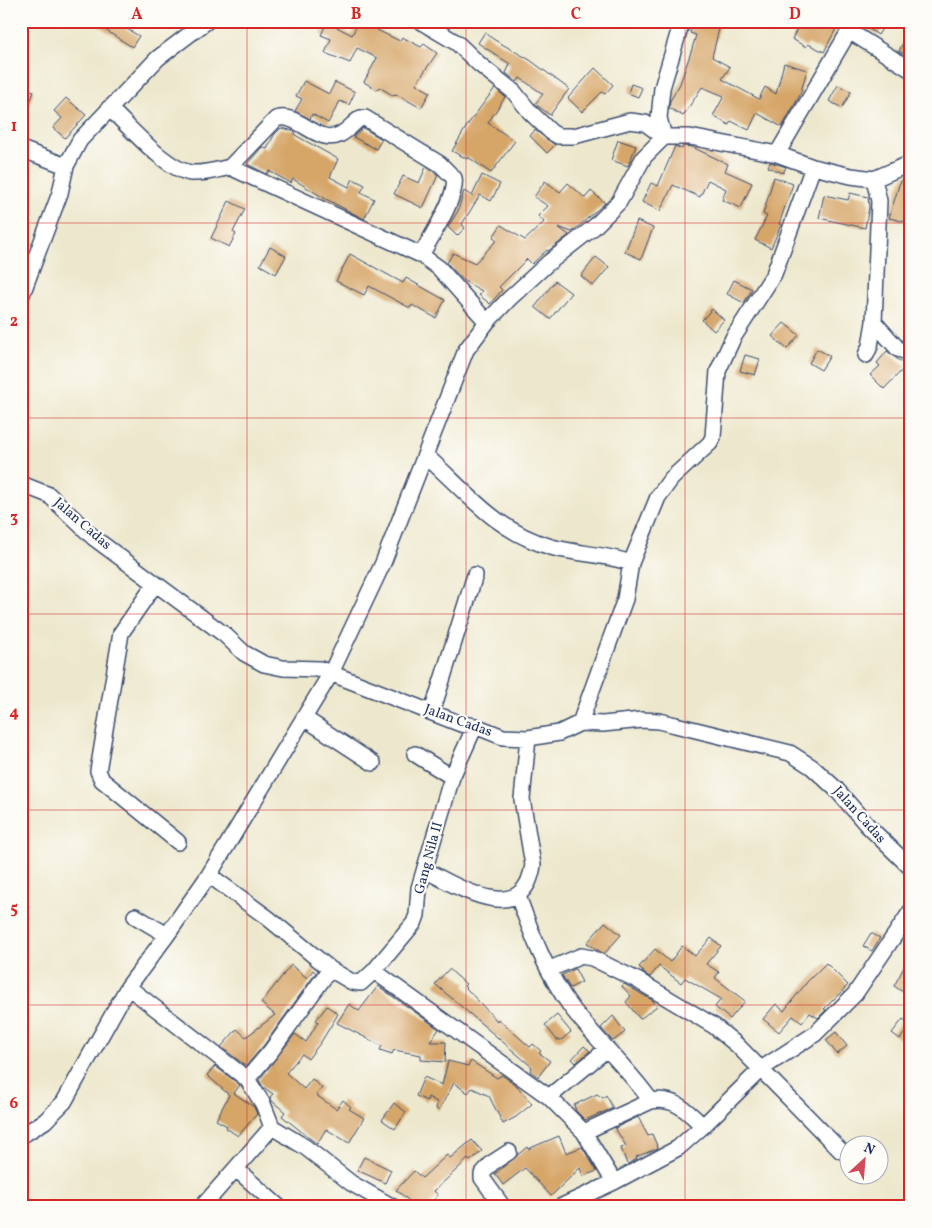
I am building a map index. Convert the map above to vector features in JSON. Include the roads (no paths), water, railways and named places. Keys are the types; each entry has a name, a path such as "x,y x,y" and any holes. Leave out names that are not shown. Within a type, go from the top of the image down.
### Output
{"street":[{"path":"420,21 457,43 479,64 514,92 530,112 551,132 558,136 574,136 630,121 645,123 664,137 690,138 778,154 813,167 851,176 874,179 911,163"},
{"path":"664,137 659,118 662,88 682,21"},
{"path":"21,297 60,193 66,166 80,140 158,58 196,23"},
{"path":"778,154 852,26 911,70"},
{"path":"110,108 174,166 189,173 203,173 230,167 276,119 286,117 321,134 334,136 348,129 361,118 365,118 440,164 454,178 455,184 452,195 422,255"},
{"path":"21,1136 45,1121 64,1102 128,987 167,936 209,874 332,673 383,563 466,350 487,322 547,264 594,227 620,202 644,156 664,137"},
{"path":"21,149 66,166"},
{"path":"230,167 422,255 439,268 487,322"},
{"path":"580,723 625,599 631,562 658,497 671,479 710,443 713,437 718,371 733,338 774,274 813,167"},
{"path":"866,355 870,346 874,322 879,200 874,179"},
{"path":"874,322 898,349 911,353"},
{"path":"424,455 464,490 492,518 527,538 552,547 631,562"},
{"name":"Jalan Cadas","path":"21,484 49,495 94,538 256,660 273,667 308,667 332,673 461,724 475,726 503,737 528,738 559,733 580,723 603,724 642,720 658,721 790,753 812,767 836,789 868,826 911,868"},
{"path":"432,712 475,575"},
{"path":"155,584 121,633 98,772 107,784 178,842"},
{"path":"304,718 373,763"},
{"name":"Gang Nila II","path":"330,969 356,983 361,983 374,971 416,918 418,895 452,777 475,726"},
{"path":"426,870 460,888 496,899 509,900 518,896 528,884 533,865 522,799 528,738"},
{"path":"415,754 452,777"},
{"path":"209,874 268,918 330,969 271,1051 248,1079"},
{"path":"518,896 534,939 559,989 572,1008 607,1050 634,1077 651,1101"},
{"path":"560,1207 614,1182 678,1148 761,1069 815,1034 855,994 911,911"},
{"path":"135,916 167,936"},
{"path":"550,969 581,956 592,958 637,980 714,1026 737,1045 840,1151"},
{"path":"374,971 548,1097 584,1132 614,1182"},
{"path":"128,987 248,1079 263,1104 272,1127 305,1147 351,1183 394,1207"},
{"path":"548,1097 607,1050"},
{"path":"584,1132 651,1101 673,1102 682,1106 703,1126"},
{"path":"202,1207 272,1127"},
{"path":"503,1207 482,1178 482,1174 492,1163 509,1152"},
{"path":"236,1169 279,1207"}]}
